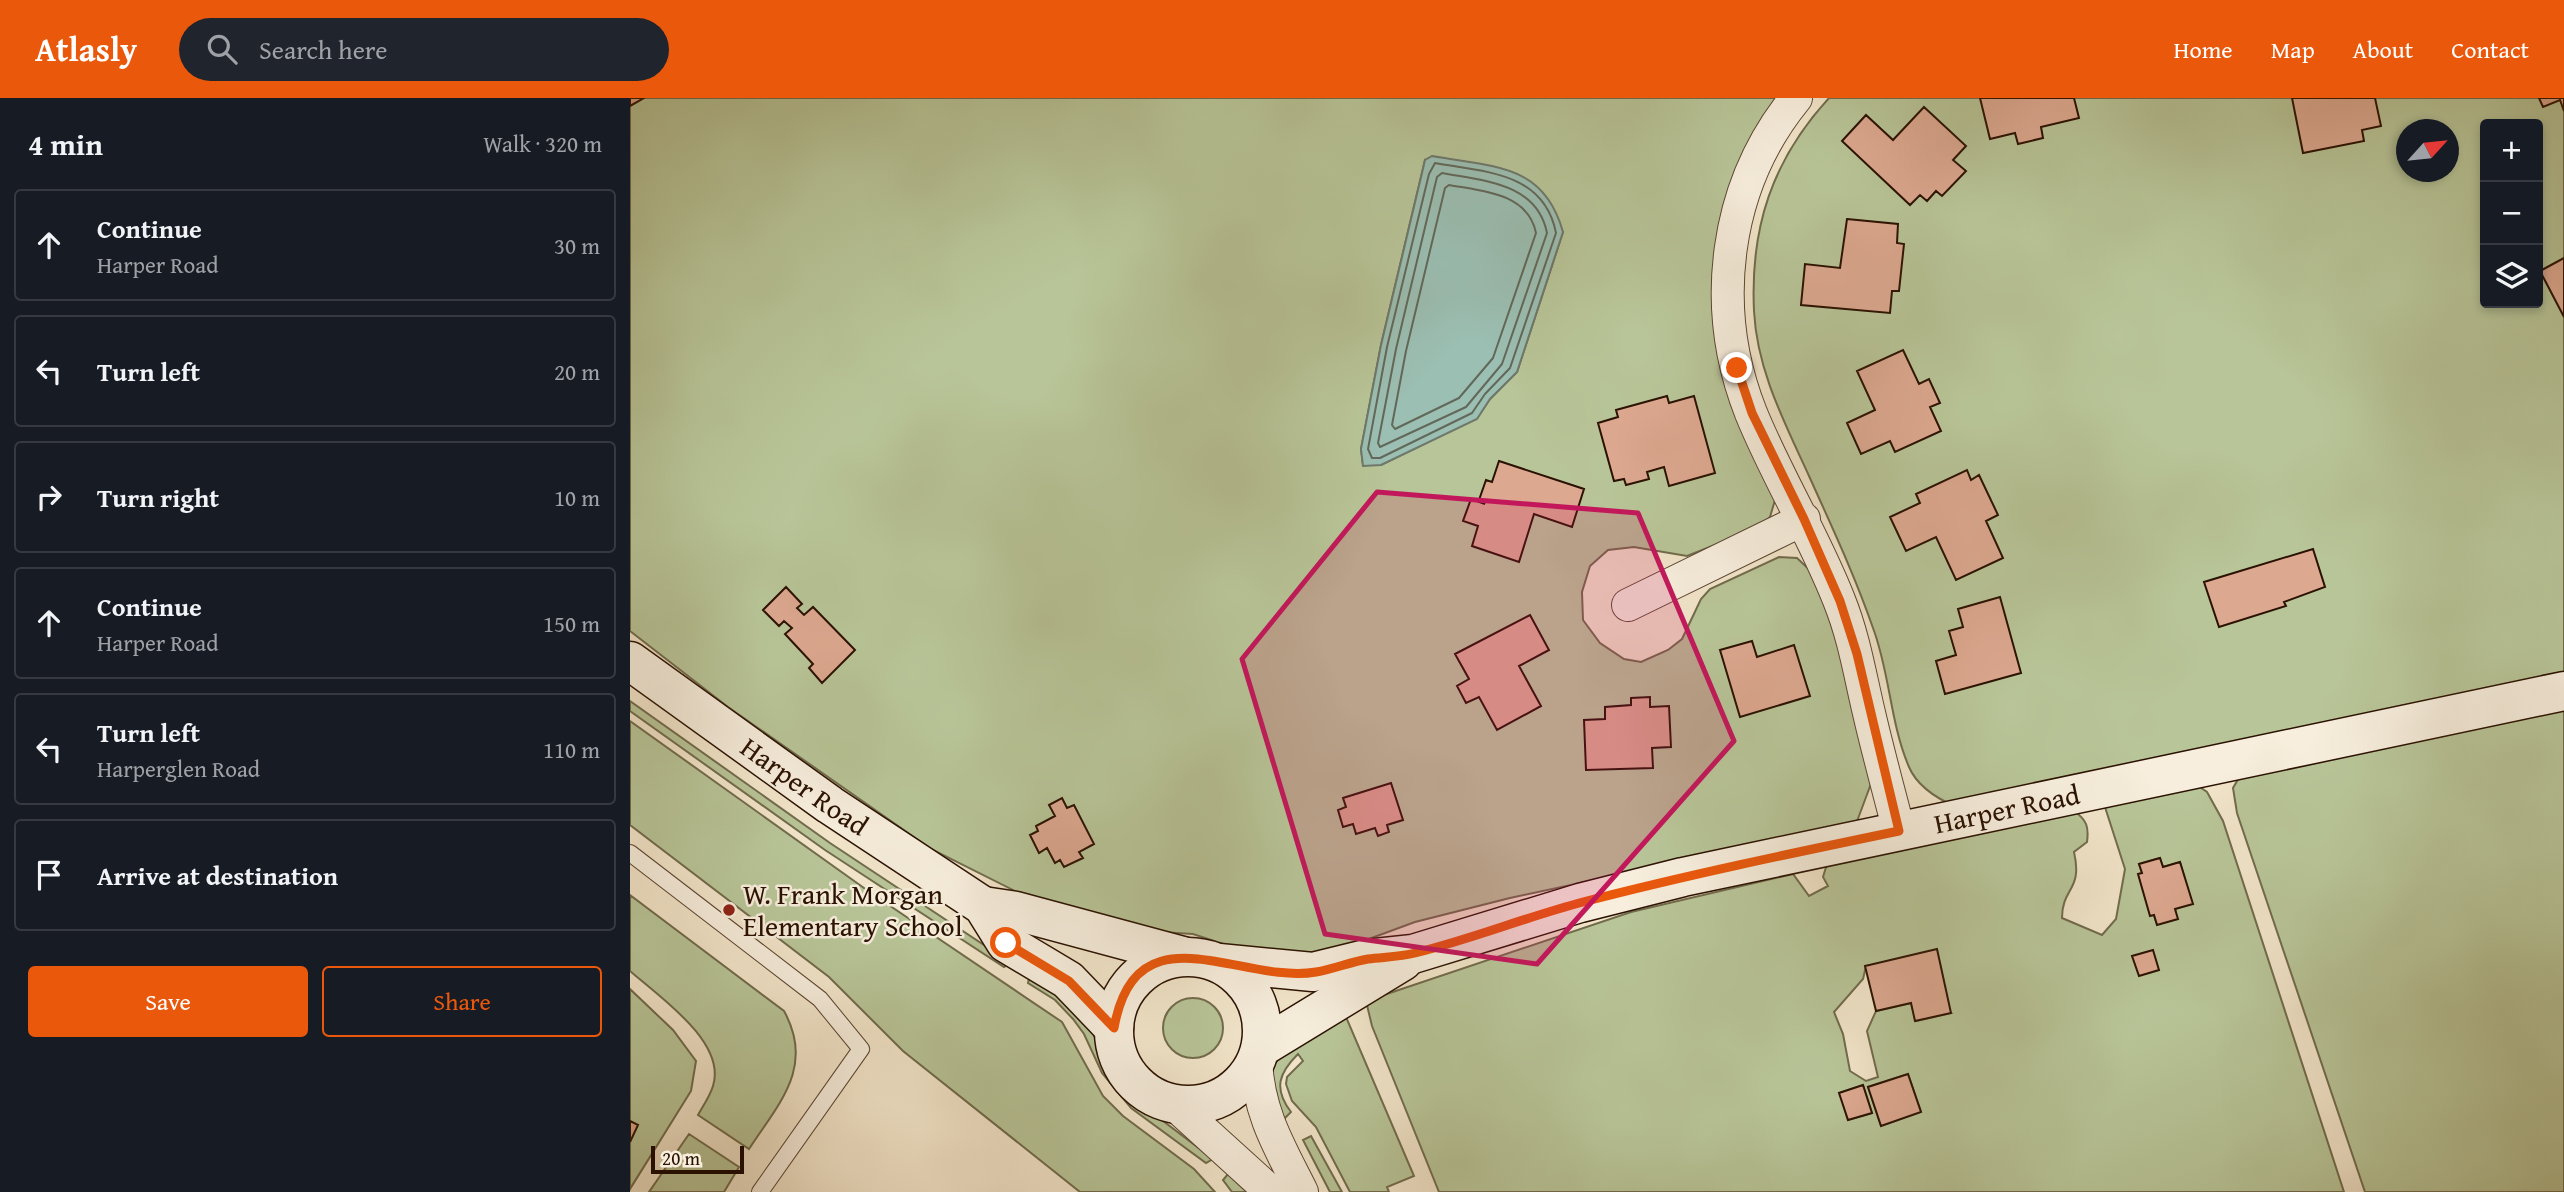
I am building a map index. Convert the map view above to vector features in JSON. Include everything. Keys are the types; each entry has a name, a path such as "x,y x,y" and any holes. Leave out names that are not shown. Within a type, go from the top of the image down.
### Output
{"main road":[{"name":"Harper Road","path":"630,660 830,805 983,906 1006,943 1069,981 1114,1028"},
{"name":"Harper Road","path":"983,906 1017,911 1201,960 1314,972 1366,960 1413,954 1580,903 1899,831 2564,691"},
{"name":"Harper Road","path":"1259,1055 1413,954"},
{"path":"1201,960 1236,974 1250,989 1259,1006 1263,1026 1259,1055 1246,1079 1231,1092 1214,1101 1174,1104 1154,1098 1137,1085 1124,1069 1116,1049 1114,1028 1118,1007 1127,988 1143,971 1162,961 1201,960"}],"street":[{"path":"1796,98 1753,162 1736,212 1728,263 1728,316 1737,368 1752,413 1804,519 1840,601 1857,654 1899,831"},
{"path":"1628,605 1804,519"},
{"path":"1259,1055 1258,1095 1301,1192"},
{"path":"1174,1104 1271,1192"}],"lane":[{"path":"630,853 820,999 861,1049 760,1192"}],"highlighted area":[{"path":"1377,492 1638,513 1734,741 1537,964 1325,934 1242,659"}],"green space":[{"path":"630,98 1777,98 1718,268 1775,500 1770,517 1758,528 1687,556 1634,547 1608,550 1590,566 1582,592 1583,620 1600,643 1624,659 1641,662 1668,650 1682,639 1701,599 1710,589 1779,557 1797,558 1814,574 1849,664 1872,781 1856,824 1510,898 1415,922 1339,950 1263,957 1193,934 1145,931 1043,905 931,849 728,707 630,631","holes":["1425,160 1563,232 1517,372 1490,399 1477,418 1381,465 1363,465 1361,449 1381,345"]},
{"path":"1829,98 2564,98 2564,678 1956,807 1942,800 1917,780 1909,767 1898,733 1879,645 1859,589 1774,396 1760,355 1754,311 1756,251 1769,197 1793,146"},
{"path":"630,701 830,843 1011,963 1004,967 825,850 630,711"},
{"path":"2564,706 2564,1192 2365,1192 2237,813 2233,788 2240,776"},
{"path":"630,721 871,893 1062,1022 1103,1096 1123,1116 1194,1169 1215,1192 1080,1192 903,1051 829,977 630,825"},
{"path":"2197,785 2207,792 2223,821 2344,1192 1439,1192 1372,1026 1366,1001 1631,912 1793,874 1809,896 1828,886 1823,877 1827,864 2074,811 2086,824 2087,842 2074,852 2076,874 2065,900 2062,918 2102,935 2116,919 2125,869 2104,804","holes":["2160,858 2163,867 2180,862 2192,903 2175,909 2177,919 2157,924 2139,874 2142,873 2139,864","1866,966 1951,1013 1916,1021 1911,1003 1876,1011 1867,1031 1878,1077 1866,1081 1850,1071 1843,1034 1834,1012 1863,979","1908,1074 1921,1112 1881,1126 1868,1087","1863,1085 1872,1113 1848,1120 1840,1093"]},
{"path":"630,895 784,1011 793,1031 796,1050 794,1067 781,1100 749,1149 698,1115 713,1086 715,1069 710,1053 687,1021 630,971"},
{"path":"1030,974 1062,996 1093,1033 1110,1075 1125,1092 1213,1159 1206,1163 1131,1108 1102,1073 1084,1034 1073,1019 1055,1000 1028,983"},
{"path":"630,989 673,1030 696,1061 691,1091 630,1189"},
{"path":"1193,998 1210,1003 1218,1011 1223,1028 1218,1045 1210,1053 1193,1058 1176,1053 1168,1045 1163,1028 1168,1011 1176,1003"},
{"path":"1343,1010 1414,1176 1387,1187 1389,1192 1350,1192 1316,1127 1292,1101 1286,1084 1287,1077 1303,1061 1298,1054 1286,1068 1280,1088 1291,1112 1283,1120 1278,1115 1271,1069 1280,1057"},
{"path":"689,1134 739,1167 724,1192 649,1192"},
{"path":"1311,1136 1342,1192 1330,1192 1303,1140"},
{"path":"1228,1174 1247,1192 1232,1192 1223,1180"}],"water":[{"path":"1432,156 1495,167 1513,172 1529,181 1543,193 1554,209 1563,232 1517,372 1490,399 1477,419 1381,465 1363,466 1361,449 1381,345 1425,160"}],"building":[{"path":"630,98 644,98 630,106"},
{"path":"1980,98 2074,98 2079,118 2041,127 2043,138 2018,144 2015,133 1990,139"},
{"path":"2292,98 2375,98 2381,126 2362,130 2364,141 2303,153"},
{"path":"2539,98 2564,98 2564,111 2560,100 2543,107"},
{"path":"1924,107 1966,146 1953,160 1966,171 1942,196 1936,191 1927,201 1920,195 1910,205 1842,141 1866,115 1893,140"},
{"path":"1847,219 1898,224 1897,243 1904,244 1899,291 1892,291 1890,313 1801,305 1805,264 1840,268"},
{"path":"2564,258 2564,317 2543,277 2543,269"},
{"path":"1903,350 1919,384 1929,379 1940,403 1930,407 1941,431 1895,452 1890,441 1861,454 1847,423 1875,410 1857,371"},
{"path":"1667,396 1669,403 1694,396 1715,473 1669,486 1664,467 1647,472 1649,479 1626,485 1624,479 1614,481 1598,423 1618,417 1616,410"},
{"path":"1499,461 1584,489 1572,527 1534,514 1519,562 1472,546 1478,526 1463,521 1471,499 1485,504 1479,500 1486,480 1492,482"},
{"path":"1967,470 1971,480 1979,475 1998,515 1986,521 2003,558 1956,580 1936,537 1906,551 1890,517 1920,503 1916,494"},
{"path":"2313,549 2325,587 2284,602 2286,606 2219,627 2204,582"},
{"path":"786,587 802,604 797,608 804,615 813,607 855,650 822,683 809,668 813,664 785,634 792,628 784,621 779,626 763,610"},
{"path":"2000,597 2021,673 1945,694 1936,661 1956,655 1949,631 1963,627 1958,609"},
{"path":"1530,615 1549,650 1519,666 1541,706 1497,730 1479,697 1466,703 1457,686 1469,679 1455,654"},
{"path":"1752,641 1757,657 1794,645 1810,696 1740,717 1720,650"},
{"path":"1650,697 1650,707 1669,706 1671,747 1652,748 1653,768 1586,770 1584,720 1605,719 1605,707 1631,705 1631,698"},
{"path":"1391,783 1403,820 1387,825 1389,832 1378,836 1375,828 1356,834 1353,824 1343,827 1338,810 1346,807 1343,798"},
{"path":"1062,798 1067,808 1074,805 1094,844 1079,852 1083,858 1064,867 1060,860 1055,863 1047,848 1039,853 1030,835 1038,831 1036,826 1055,816 1049,805"},
{"path":"2160,858 2163,867 2180,862 2193,904 2175,909 2178,919 2157,925 2154,915 2150,916 2138,874 2142,873 2139,864"},
{"path":"1937,949 1951,1013 1915,1021 1911,1003 1876,1011 1865,966"},
{"path":"2153,950 2159,970 2139,976 2132,956"},
{"path":"1908,1074 1921,1112 1881,1126 1868,1087"},
{"path":"1863,1085 1872,1113 1848,1120 1839,1093"},
{"path":"630,1121 638,1125 630,1142"}],"place":[{"name":"W. Frank Morgan Elementary School","path":"729,910"}],"route":[{"path":"1006,943 1069,981 1114,1028 1118,1007 1127,988 1143,971 1162,961 1183,956 1202,957 1219,963 1314,972 1366,960 1413,954 1580,903 1683,877 1899,831 1857,654 1840,601 1804,519 1752,413 1737,368"}]}
